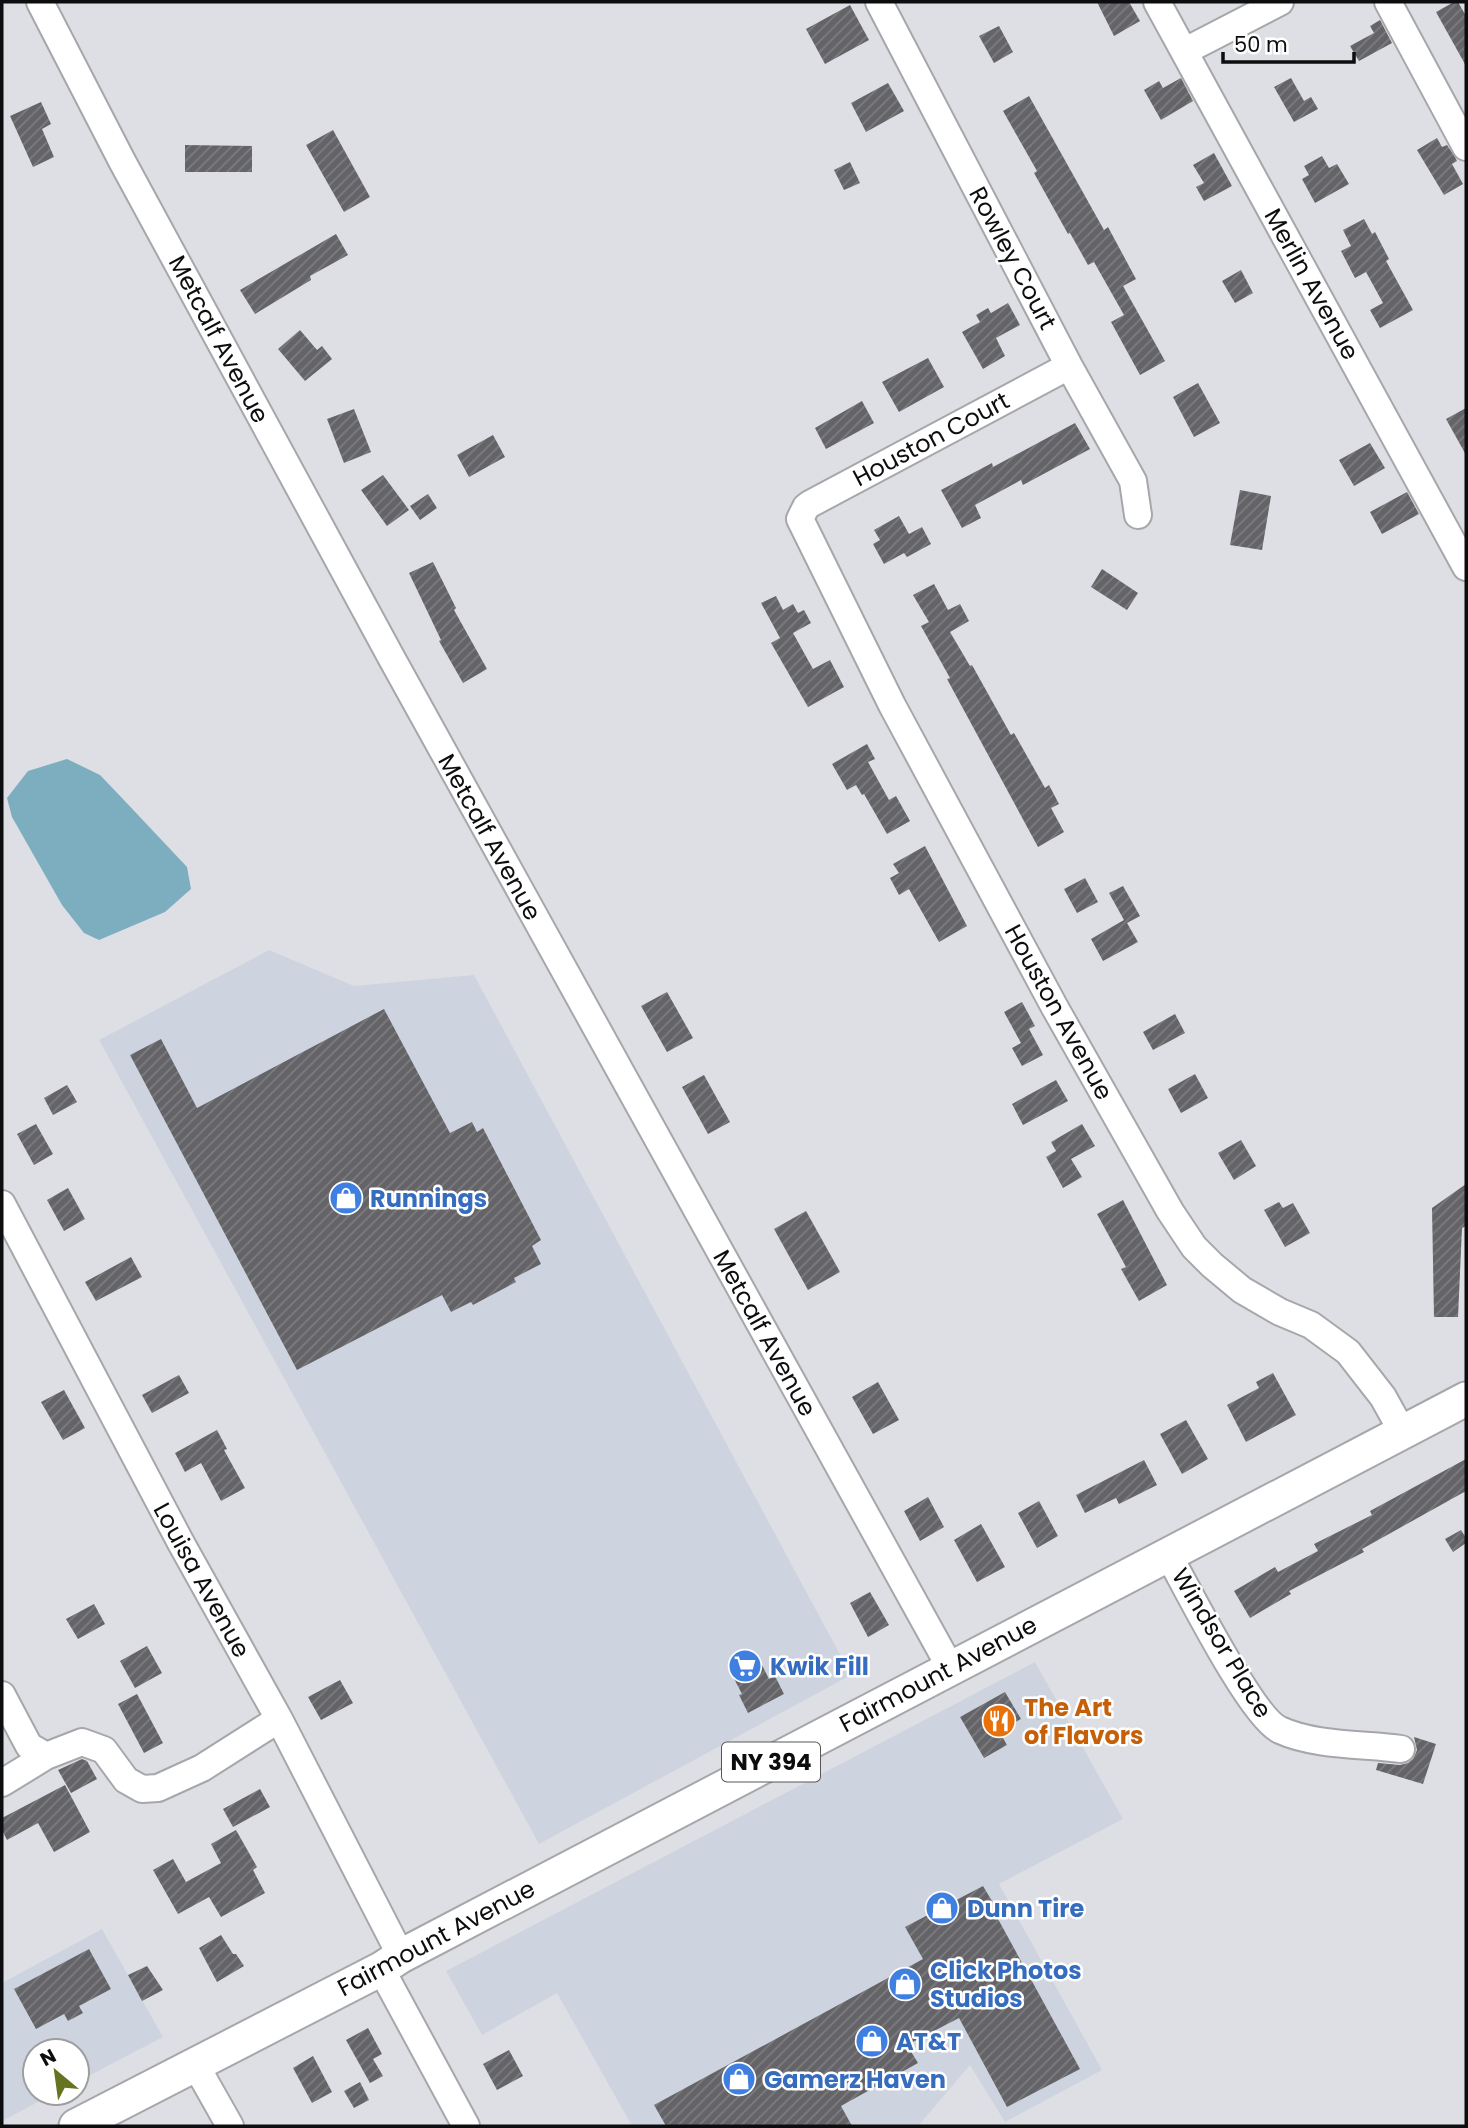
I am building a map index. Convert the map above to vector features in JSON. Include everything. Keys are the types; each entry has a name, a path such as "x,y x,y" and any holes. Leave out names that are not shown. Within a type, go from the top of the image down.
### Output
{"main road":[{"name":"Fairmount Avenue","path":"76,2126 1466,1399"}],"street":[{"name":"Metcalf Avenue","path":"40,2 122,161 391,657 950,1667"},
{"name":"Rowley Court","path":"879,2 1069,366 1133,481 1138,515"},
{"name":"Merlin Avenue","path":"1157,2 1466,566"},
{"path":"1185,51 1280,2"},
{"path":"1388,2 1466,147"},
{"name":"Houston Court","path":"800,519 810,504 1069,366"},
{"name":"Houston Avenue","path":"800,519 892,705 1054,1006 1170,1211 1194,1247 1242,1290 1280,1312 1311,1325 1348,1352 1383,1397 1403,1433"},
{"name":"Louisa Avenue","path":"2,1204 181,1544 279,1719 383,1917 391,1963 466,2126"},
{"name":"Windsor Place","path":"1168,1554 1252,1703 1273,1727 1318,1742 1401,1749"},
{"path":"2,1695 29,1746 40,1753"},
{"path":"2,1783 40,1753 82,1742 104,1750 126,1780 142,1789 158,1788 202,1768 279,1719"},
{"path":"195,2064 230,2126"}],"shaded area":[{"path":"269,950 354,986 474,975 851,1675 539,1844 99,1040"},
{"path":"1035,1662 1123,1819 999,1884 1102,2070 1005,2122 970,2065 918,2126 632,2126 557,1993 482,2035 446,1971"},
{"path":"102,1929 163,2037 91,2075 91,2037 21,2037 21,2107 28,2107 2,2121 2,1983"}],"water":[{"path":"67,759 100,775 122,798 187,867 191,889 165,912 99,940 84,933 62,905 12,817 7,798 28,771"}],"building":[{"path":"1097,2 1129,2 1140,21 1114,36"},
{"path":"1458,2 1466,16 1466,66 1436,12"},
{"path":"850,5 869,40 825,64 806,29"},
{"path":"1380,20 1392,43 1359,61 1350,46 1374,33 1370,26"},
{"path":"999,26 1013,52 994,63 979,36"},
{"path":"1181,78 1193,101 1161,120 1144,90 1159,81 1163,88"},
{"path":"1291,78 1304,101 1311,97 1318,109 1294,122 1274,87"},
{"path":"888,83 904,111 866,132 851,103"},
{"path":"1029,96 1104,230 1108,227 1136,279 1123,286 1165,361 1140,375 1111,322 1124,315 1094,262 1088,265 1070,233 1068,234 1003,111"},
{"path":"41,102 51,124 42,129 54,157 33,167 10,116"},
{"path":"333,130 370,197 344,212 306,145"},
{"path":"1437,138 1442,147 1447,145 1455,157 1457,161 1452,164 1463,184 1444,195 1417,150"},
{"path":"185,145 252,146 252,172 185,172"},
{"path":"1214,153 1232,186 1204,201 1196,187 1204,183 1193,165"},
{"path":"1322,156 1329,168 1337,164 1349,184 1315,203 1302,179 1309,175 1304,166"},
{"path":"850,162 860,183 844,190 834,170"},
{"path":"1364,219 1372,234 1375,232 1389,259 1386,261 1413,310 1380,328 1370,310 1383,303 1366,272 1355,278 1341,251 1351,246 1343,230"},
{"path":"336,234 348,255 310,276 311,280 255,314 240,290"},
{"path":"1241,270 1253,293 1235,303 1222,281"},
{"path":"1008,303 1020,325 996,338 1005,356 983,369 962,332 980,322 976,315 988,308 991,313"},
{"path":"300,330 317,350 322,346 332,359 305,381 278,349"},
{"path":"928,358 944,387 899,412 882,382"},
{"path":"1198,383 1220,423 1194,437 1173,397"},
{"path":"862,401 874,423 826,449 815,428"},
{"path":"1466,408 1466,455 1446,419"},
{"path":"354,409 371,452 344,463 327,419"},
{"path":"1075,423 1090,449 1023,485 1021,480 975,505 981,518 962,528 941,490 992,463 993,467"},
{"path":"493,435 505,457 469,477 457,455"},
{"path":"1370,443 1385,468 1354,486 1339,460"},
{"path":"383,475 409,510 387,526 361,490"},
{"path":"1240,490 1271,496 1262,550 1230,545"},
{"path":"1407,492 1419,514 1382,534 1370,512"},
{"path":"428,494 437,508 420,520 410,506"},
{"path":"899,516 909,534 922,527 931,544 907,557 904,553 884,564 873,544 880,540 874,530"},
{"path":"433,562 456,608 454,610 487,669 463,683 439,641 441,640 409,573"},
{"path":"1102,569 1138,593 1127,610 1091,587"},
{"path":"934,584 948,610 960,604 969,621 950,632 970,666 972,665 1011,735 1014,733 1045,788 1049,785 1059,804 1051,808 1064,832 1038,847 921,626 929,622 913,595"},
{"path":"776,596 783,610 793,604 798,613 804,610 811,623 793,633 813,669 830,660 844,687 808,707 771,643 780,638 761,603"},
{"path":"867,744 875,759 868,762 889,800 896,796 910,821 887,834 864,794 862,795 856,785 847,790 832,764"},
{"path":"925,846 967,926 939,942 909,889 899,895 890,878 899,873 893,864"},
{"path":"1085,878 1098,902 1077,913 1064,889"},
{"path":"1123,886 1140,916 1127,923 1138,942 1103,961 1091,939 1124,920 1109,893"},
{"path":"667,992 693,1038 667,1052 641,1006"},
{"path":"1022,1002 1035,1026 1029,1029 1043,1055 1022,1066 1012,1048 1021,1043 1004,1012"},
{"path":"384,1009 450,1133 472,1122 477,1132 483,1128 541,1240 532,1246 541,1264 514,1278 516,1282 473,1305 471,1302 451,1312 442,1295 297,1370 130,1055 161,1039 197,1108"},
{"path":"1175,1014 1185,1033 1153,1050 1143,1032"},
{"path":"1195,1074 1208,1098 1181,1113 1168,1089"},
{"path":"704,1075 730,1122 708,1134 682,1087"},
{"path":"1056,1080 1068,1101 1023,1125 1012,1104"},
{"path":"67,1085 77,1102 53,1115 44,1098"},
{"path":"36,1124 53,1154 34,1165 17,1134"},
{"path":"1082,1124 1095,1146 1071,1159 1082,1177 1063,1188 1046,1157 1056,1151 1051,1142"},
{"path":"1241,1140 1256,1166 1234,1180 1218,1153"},
{"path":"1466,1184 1466,1226 1462,1228 1458,1317 1434,1317 1432,1208"},
{"path":"68,1188 85,1219 64,1231 47,1200"},
{"path":"1123,1200 1167,1285 1139,1301 1121,1269 1126,1267 1097,1214"},
{"path":"1279,1202 1283,1208 1293,1203 1310,1233 1285,1247 1264,1210"},
{"path":"806,1211 840,1272 808,1290 774,1229"},
{"path":"131,1257 142,1277 96,1301 85,1282"},
{"path":"1273,1373 1296,1415 1246,1442 1227,1405 1259,1388 1256,1382"},
{"path":"179,1375 189,1393 152,1413 142,1395"},
{"path":"878,1382 899,1420 873,1434 852,1397"},
{"path":"64,1390 85,1428 63,1440 41,1402"},
{"path":"1186,1420 1208,1459 1182,1474 1160,1434"},
{"path":"217,1430 227,1449 224,1450 245,1488 221,1501 201,1463 185,1472 175,1453"},
{"path":"1466,1459 1466,1491 1362,1549 1364,1552 1289,1591 1291,1594 1250,1618 1234,1591 1275,1567 1278,1572 1318,1551 1314,1544 1372,1515 1370,1511"},
{"path":"1144,1460 1157,1485 1119,1504 1116,1498 1085,1513 1076,1495"},
{"path":"928,1497 944,1527 920,1541 904,1511"},
{"path":"1039,1501 1058,1536 1037,1548 1018,1513"},
{"path":"981,1524 1005,1567 977,1582 954,1540"},
{"path":"1461,1530 1466,1543 1453,1552 1445,1539"},
{"path":"870,1592 889,1625 868,1637 850,1603"},
{"path":"94,1604 105,1624 78,1639 66,1619"},
{"path":"147,1646 162,1673 135,1688 120,1661"},
{"path":"756,1653 769,1679 775,1676 784,1694 748,1713 728,1667"},
{"path":"340,1680 353,1703 321,1720 308,1697"},
{"path":"1005,1692 1021,1719 999,1731 1007,1745 984,1758 960,1717"},
{"path":"137,1694 163,1743 144,1753 118,1704"},
{"path":"1414,1737 1436,1744 1423,1784 1376,1770 1378,1763 1400,1765 1413,1759 1417,1750"},
{"path":"82,1759 87,1761 97,1779 71,1793 58,1770"},
{"path":"65,1785 90,1832 54,1852 38,1823 7,1840 2,1830 2,1818"},
{"path":"260,1789 270,1807 233,1827 223,1809"},
{"path":"236,1830 257,1867 253,1870 265,1893 221,1917 209,1897 178,1914 153,1870 173,1859 186,1882 221,1863 211,1844"},
{"path":"983,1886 995,1906 992,1908 1080,2069 1007,2107 959,2018 907,2045 918,2063 841,2106 852,2126 666,2126 654,2105 923,1959 905,1927"},
{"path":"221,1935 244,1966 217,1982 199,1948"},
{"path":"89,1949 111,1989 79,2006 83,2013 68,2021 64,2014 36,2029 14,1989"},
{"path":"147,1966 163,1990 142,2001 128,1975"},
{"path":"368,2028 382,2054 373,2059 383,2076 370,2083 346,2040"},
{"path":"509,2050 523,2076 497,2090 483,2064"},
{"path":"313,2056 332,2092 312,2103 293,2068"},
{"path":"360,2082 369,2100 354,2108 344,2091"}],"place":[{"name":"Runnings","path":"346,1198"},
{"name":"Kwik Fill","path":"745,1666"},
{"name":"The Art of Flavors","path":"999,1721"},
{"name":"Dunn Tire","path":"942,1908"},
{"name":"Click Photos Studios","path":"905,1984"},
{"name":"AT&T","path":"872,2041"},
{"name":"Gamerz Haven","path":"739,2079"}]}
